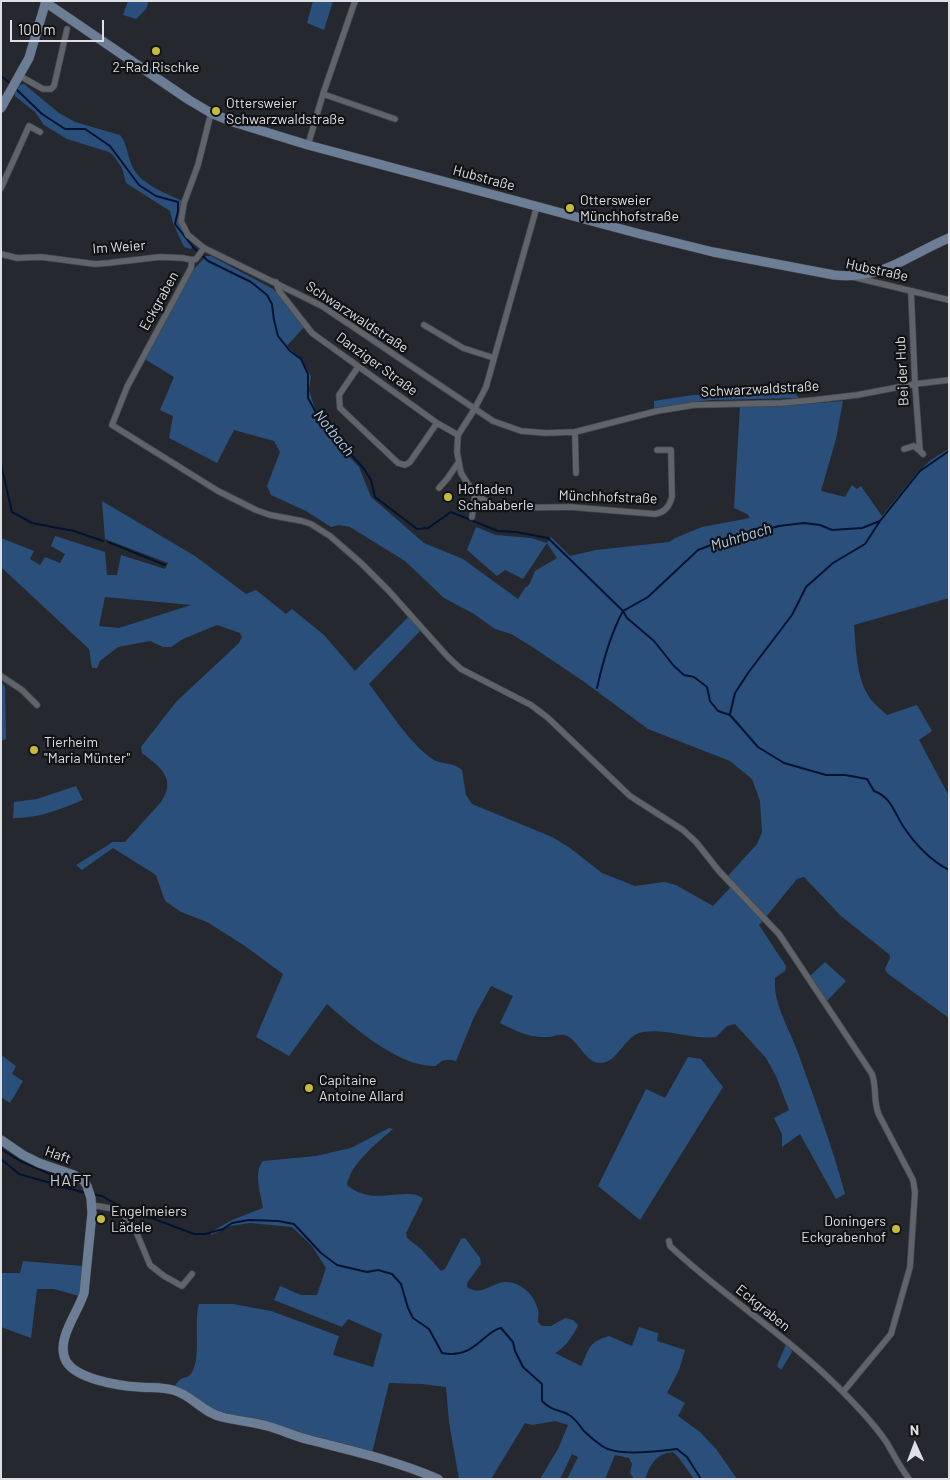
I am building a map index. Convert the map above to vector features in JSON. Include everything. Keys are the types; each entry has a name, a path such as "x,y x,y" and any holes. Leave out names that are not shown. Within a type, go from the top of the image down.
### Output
{"main road":[{"name":"Hubstraße","path":"47,2 189,100 211,113 242,125 308,145 640,234 713,252 851,277"},
{"path":"1,108 32,50 47,2"},
{"path":"851,277 884,270 949,238"},
{"name":"Haft","path":"1,1140 39,1163 74,1175 84,1181 87,1186 92,1205 86,1282 82,1299 64,1338 63,1346 66,1360 70,1367 79,1373 116,1384 173,1390 187,1396 210,1413 271,1427 295,1436 350,1450 438,1479"}],"street":[{"path":"308,145 323,94 355,1"},
{"path":"18,79 43,89 51,89 54,86 67,30"},
{"path":"323,94 395,119"},
{"name":"Schwarzwaldstraße","path":"211,113 198,165 184,203 182,221 188,235 203,250 276,282 322,306 493,421 521,431 546,433 575,432 657,411 694,405 781,403 814,400 949,380"},
{"path":"1,188 29,126 40,132"},
{"path":"458,435 486,387 537,206"},
{"path":"194,260 203,250"},
{"name":"Im Weier","path":"1,254 16,258 42,257 95,264 160,257 194,260"},
{"name":"Eckgraben","path":"194,260 127,387 112,426 225,495 270,515 311,524 330,536 389,591 461,669 531,705 547,717 630,796 683,830 779,934 872,1074 875,1081 876,1109 911,1174 914,1186 910,1267 890,1334 843,1392"},
{"name":"Hubstraße","path":"851,277 949,300"},
{"name":"Danziger Straße","path":"276,282 279,291 312,333 437,423 458,435"},
{"name":"Bei der Hub","path":"904,449 914,446 922,452 914,384 911,291"},
{"path":"289,304 295,295 301,295"},
{"path":"424,325 463,348 494,358"},
{"path":"358,367 339,395 340,408 398,463 405,465 410,462 437,423"},
{"path":"575,432 576,473"},
{"name":"Münchhofstraße","path":"458,435 458,463 461,473 475,495 500,508 570,507 661,513 670,504 672,496 672,450 657,450"},
{"path":"439,488 458,463"},
{"path":"472,517 475,495"},
{"path":"1,676 22,690 38,704"},
{"path":"92,1205 120,1210 135,1229 150,1265 164,1276 182,1286 192,1274"},
{"name":"Eckgraben","path":"669,1241 670,1246 692,1267 798,1352 843,1392 886,1442 908,1479"}],"shaded area":[{"path":"128,1 149,1 146,9 136,19 123,15"},
{"path":"313,1 333,1 324,30 307,23"},
{"path":"24,84 59,113 75,122 120,135 125,143 131,164 137,174 148,184 182,201 181,225 193,246 191,249 184,247 173,223 170,211 126,183 122,168 113,155 109,152 67,139 44,125 35,112 15,96 15,92 20,85"},
{"path":"206,256 211,256 273,289 304,327 287,346 302,360 311,376 309,390 315,409 334,431 331,438 359,467 371,497 424,543 463,559 518,599 529,585 535,571 557,558 547,543 551,537 570,556 596,550 669,542 702,527 750,518 747,514 734,508 740,406 778,406 843,401 836,439 821,491 845,497 852,485 857,489 861,486 882,516 917,473 932,459 949,449 949,598 854,625 859,670 868,695 887,715 917,705 932,731 919,740 949,796 949,1018 887,973 885,969 890,955 841,916 804,877 797,879 766,917 726,878 757,844 762,832 760,801 752,779 730,761 648,729 583,681 531,646 511,634 495,629 474,614 444,598 405,561 350,527 339,525 331,527 306,511 271,495 267,486 280,452 274,441 234,430 217,463 169,438 173,416 160,410 174,377 143,358 195,268"},
{"path":"794,392 799,398 711,400 654,408 654,401 693,395"},
{"path":"102,501 195,556 246,594 256,590 286,614 292,609 324,635 355,671 410,615 422,629 369,684 416,745 434,760 462,770 466,795 472,804 552,837 570,848 602,873 635,886 664,882 676,885 713,906 731,887 764,920 759,925 786,966 785,971 775,978 776,996 797,1050 845,1194 836,1199 800,1134 782,1147 782,1134 774,1118 789,1110 776,1076 766,1058 735,1024 727,1026 716,1037 698,1037 652,1031 636,1034 612,1058 607,1062 601,1063 587,1057 573,1040 566,1036 528,1035 500,1023 513,996 491,986 474,1017 456,1061 445,1060 436,1066 422,1065 393,1053 363,1034 327,1004 289,1056 256,1037 283,974 245,946 207,922 181,912 165,901 156,875 113,848 82,870 76,865 113,842 125,842 161,802 166,794 167,780 160,768 142,753 141,747 176,702 239,643 242,637 240,633 217,625 183,639 171,647 163,647 150,641 118,647 100,661 97,668 92,668 89,649 1,567 1,538 34,551 30,559 40,565 45,557 60,563 65,554 51,546 55,536 105,552 107,575 117,575 121,555 165,569 168,563 105,539","holes":["105,597 191,605 119,628 99,626"]},
{"path":"476,527 496,535 531,538 547,543 523,579 505,570 497,576 467,550"},
{"path":"1,681 5,687 6,739 1,741"},
{"path":"76,786 83,800 40,815 13,818 14,802 37,799"},
{"path":"825,962 846,981 826,1002 810,976"},
{"path":"1,1055 16,1066 12,1074 23,1081 10,1103 1,1097"},
{"path":"688,1057 701,1059 723,1087 640,1220 598,1186 646,1089 665,1098"},
{"path":"389,1128 393,1129 372,1147 353,1169 347,1185 357,1192 368,1195 409,1194 417,1195 423,1199 406,1233 407,1238 421,1249 441,1271 445,1269 461,1239 465,1238 480,1258 481,1264 467,1283 467,1287 477,1291 500,1283 510,1282 521,1286 534,1299 538,1311 538,1322 542,1326 551,1326 565,1318 573,1320 578,1325 576,1329 565,1345 555,1353 581,1366 593,1343 609,1336 632,1346 639,1327 658,1333 657,1341 685,1350 679,1370 667,1393 685,1403 678,1416 700,1432 716,1449 737,1479 694,1479 673,1452 658,1457 649,1469 645,1479 634,1479 630,1473 632,1464 629,1458 615,1455 605,1479 567,1479 578,1457 572,1454 560,1479 540,1479 558,1449 568,1425 555,1421 532,1425 525,1423 491,1479 459,1479 449,1422 446,1387 389,1383 372,1453 301,1435 269,1423 214,1412 174,1387 181,1379 189,1376 196,1362 197,1311 199,1304 233,1304 271,1311 339,1336 333,1355 373,1367 382,1334 348,1319 342,1327 274,1300 280,1286 301,1295 317,1295 326,1268 312,1246 292,1227 250,1223 230,1226 211,1235 211,1232 232,1220 263,1208 259,1190 258,1171 263,1161 316,1156 351,1148"},
{"path":"23,1261 83,1266 79,1296 54,1289 37,1289 31,1338 1,1327 1,1273 20,1273"},
{"path":"786,1344 791,1348 792,1352 781,1370 777,1366"}],"waterway":[{"name":"Notbach","path":"1,76 11,84"},
{"name":"Notbach","path":"16,89 42,114 65,129 85,129 110,146 139,185 156,196 178,202 175,224 193,247 208,261 251,282 267,295 272,304 278,336 290,351 301,359 308,374 308,398 319,418 364,469 371,480 375,497 417,529 428,528 451,512 498,531 516,532 548,538 623,611 627,618 654,641 674,666 684,675 694,677 707,687 710,701 718,711 730,715 758,747 784,763 826,775 845,775 867,779 874,791 888,801 912,839 929,857 949,870"},
{"name":"Muhrbach","path":"623,611 648,597 698,550 724,540 779,526 804,523 820,525 832,530 862,528 880,521 920,471 949,451"},
{"path":"1,464 12,512 32,523 74,531 103,541"},
{"name":"Muhrbach","path":"730,714 735,693 792,615 806,587 833,563 865,544 880,521"},
{"path":"108,542 165,565"},
{"path":"597,688 607,648 623,611"},
{"path":"1,1149 20,1161 68,1182 69,1189"},
{"path":"1,1159 19,1174 85,1193"},
{"path":"92,1194 102,1196 131,1213 154,1219 194,1234 205,1234 223,1229 232,1223 249,1220 278,1221 294,1224 321,1253 337,1265 367,1272 378,1270 392,1274 401,1284 413,1318 429,1329 442,1353 456,1354 467,1351 501,1328 513,1342 523,1367 542,1384 542,1401 546,1405 576,1420 590,1437 609,1449 628,1452 677,1449 687,1457 701,1479"}],"place":[{"name":"2-Rad Rischke","path":"156,51"},
{"name":"Ottersweier Schwarzwaldstraße","path":"216,111"},
{"name":"Ottersweier Münchhofstraße","path":"570,208"},
{"name":"Hofladen Schababerle","path":"448,497"},
{"name":"Tierheim \"Maria Münter\"","path":"34,750"},
{"name":"Capitaine Antoine Allard","path":"309,1088"},
{"name":"Engelmeiers Lädele","path":"101,1219"},
{"name":"Doningers Eckgrabenhof","path":"896,1229"}],"district":[{"name":"HAFT","path":"71,1181"}]}
